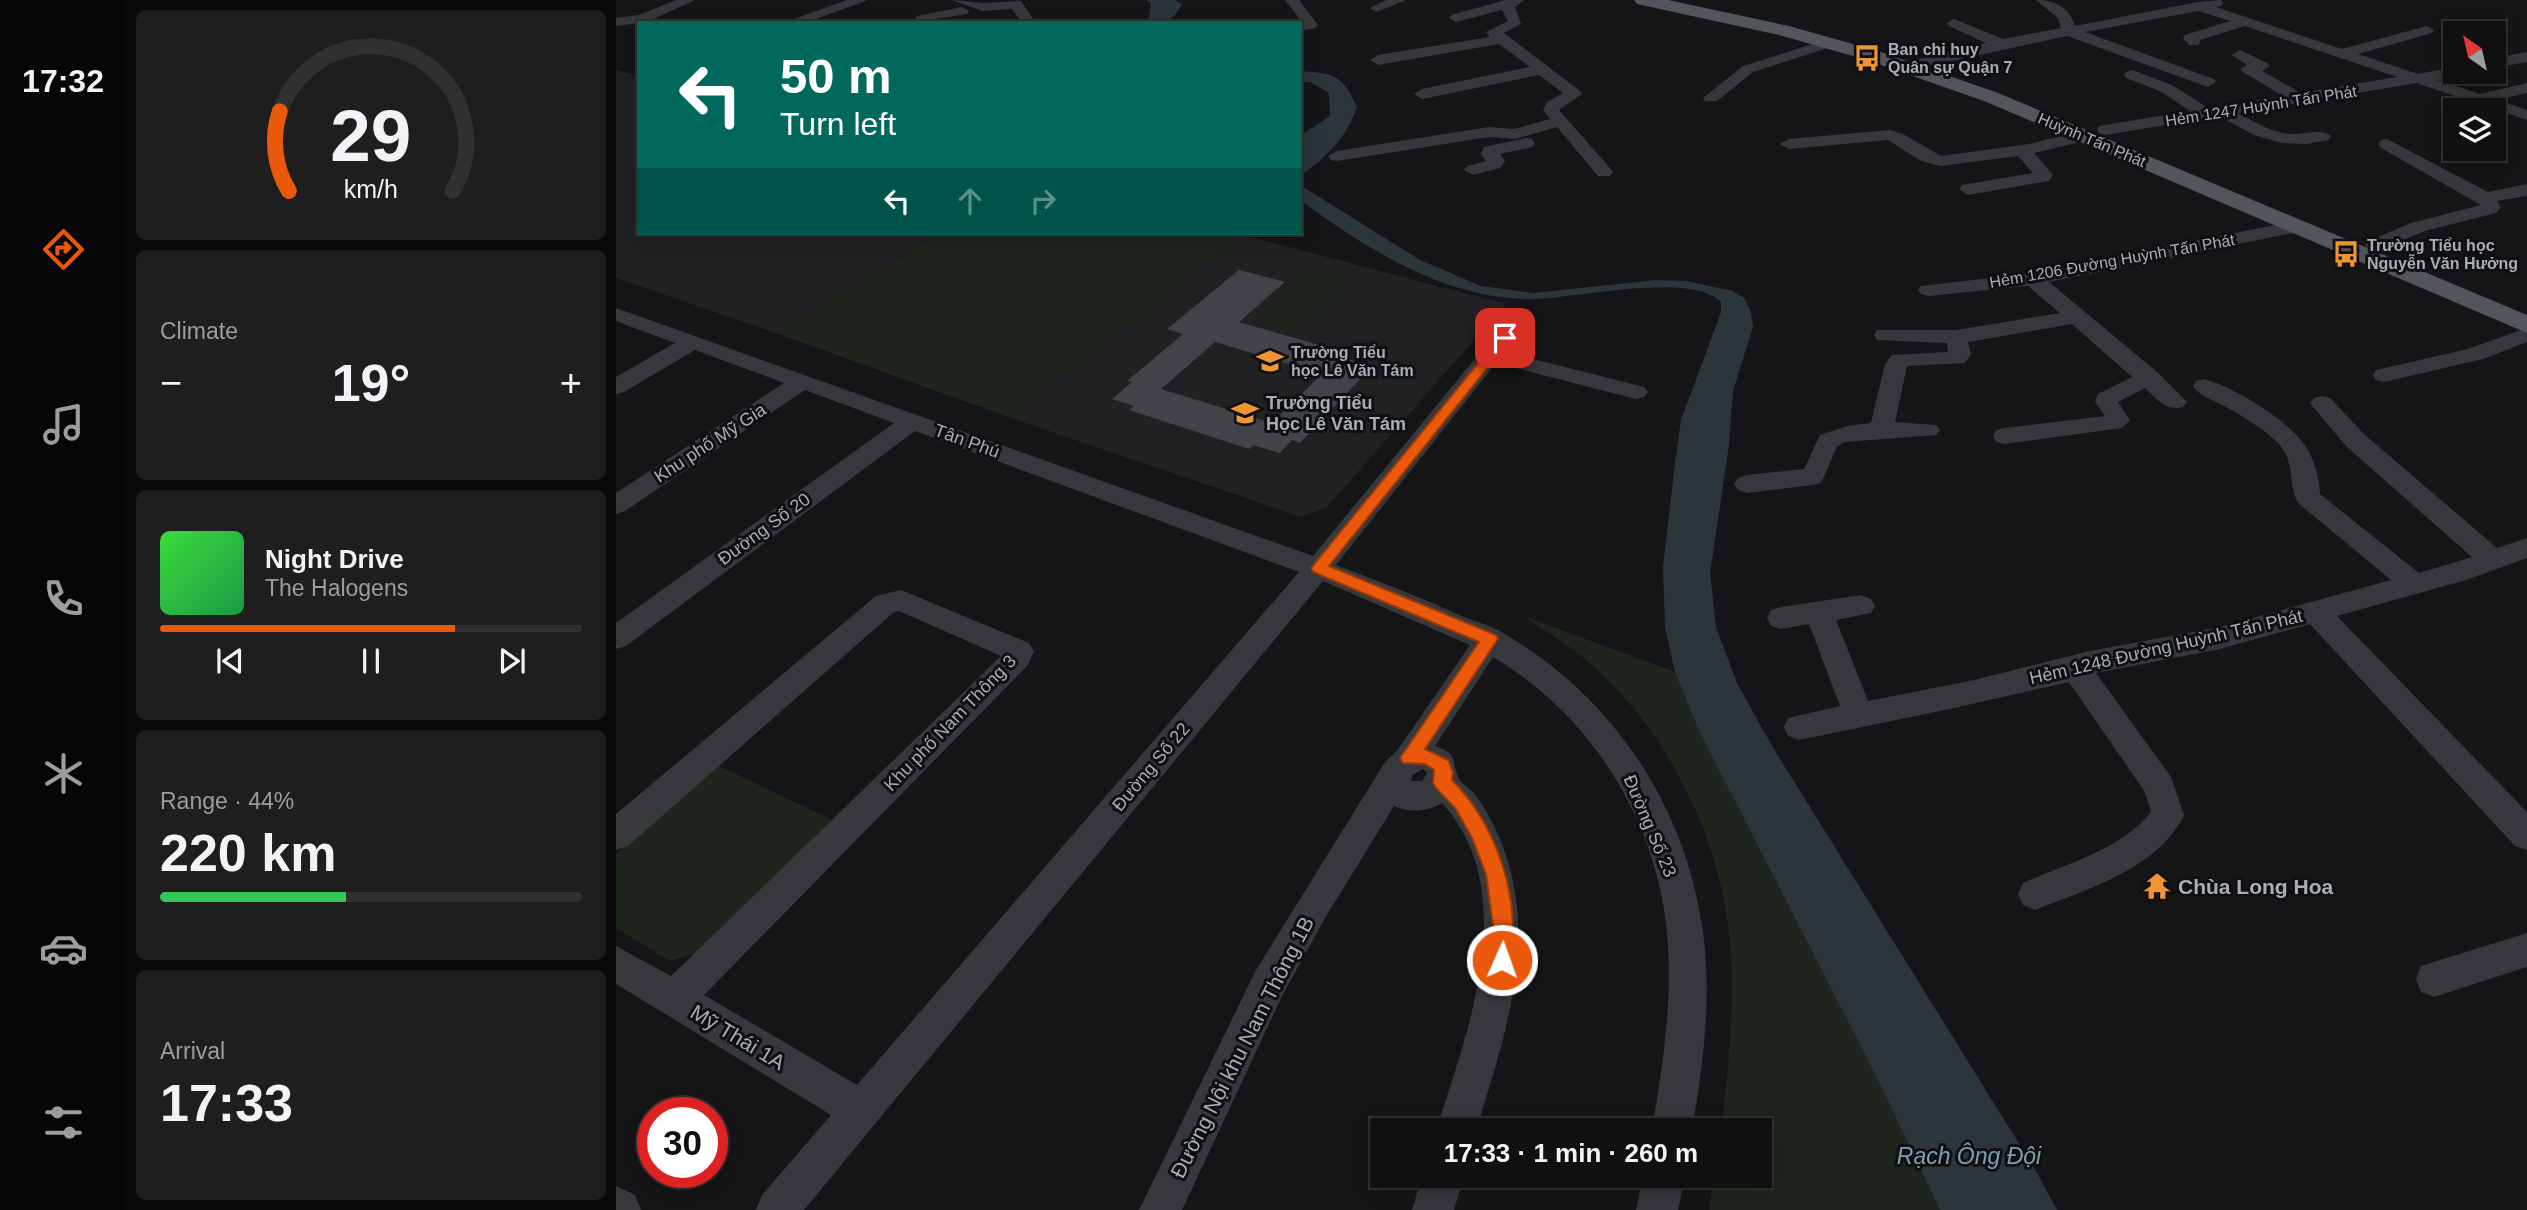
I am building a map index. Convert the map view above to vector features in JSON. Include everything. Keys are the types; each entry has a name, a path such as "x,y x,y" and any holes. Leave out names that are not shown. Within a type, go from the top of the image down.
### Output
{"main road":[{"name":"Huỳnh Tấn Phát","path":"1664,1 1829,43 1965,88 2305,223 2375,245 2527,308"},
{"name":"Huỳnh Tấn Phát","path":"1664,1 1801,27 1924,62 2007,90 2105,130 2527,325"}],"street":[{"path":"616,22 642,19 688,0"},
{"path":"796,21 862,0"},
{"path":"913,21 1034,0"},
{"path":"1292,0 1311,24"},
{"path":"1377,8 1399,0"},
{"path":"2043,0 2065,16 2070,32"},
{"path":"1924,62 2216,1"},
{"path":"1456,18 1512,2 1516,22 1493,32 1574,94 1551,107 1604,172"},
{"path":"1016,4 1028,21"},
{"path":"2198,6 2416,80"},
{"path":"2134,19 2177,37 2190,38 2244,22"},
{"path":"1954,23 2002,44"},
{"path":"2341,54 2427,30"},
{"path":"2070,32 2208,82"},
{"path":"2284,34 2241,49 2262,66 2248,69 2250,71 2298,98"},
{"path":"1378,60 1502,39"},
{"path":"1712,97 1748,69 1829,43"},
{"path":"2506,61 2524,59"},
{"path":"1422,94 1540,70"},
{"path":"2132,75 2266,134 2289,141 2322,136"},
{"name":"Hẻm 1247 Huỳnh Tấn Phát","path":"2105,130 2443,75"},
{"name":"Hẻm 1247 Huỳnh Tấn Phát","path":"2416,80 2471,98"},
{"path":"2485,98 2527,88"},
{"name":"Hẻm 1247 Huỳnh Tấn Phát","path":"2506,109 2527,115"},
{"path":"1337,156 1489,132 1515,134 1565,127"},
{"path":"1472,170 1494,164 1496,161 1490,151 1565,127"},
{"path":"1789,144 1890,135 1930,159 1941,161 2022,150 2082,136"},
{"path":"2375,245 2418,227 2492,207 2485,198 2386,144"},
{"path":"1968,189 2043,177 2022,150"},
{"path":"2384,165 2417,160"},
{"path":"2485,198 2527,190"},
{"name":"Hẻm 1206 Đường Huỳnh Tấn Phát","path":"1928,290 2033,279 2305,223"},
{"path":"2033,279 2175,402"},
{"name":"Tân Phú","path":"616,314 1318,568"},
{"path":"1885,335 1956,337 2075,317"},
{"name":"Đường Số 22","path":"777,1210 1318,568 1520,320"},
{"path":"2384,375 2475,354 2527,335"},
{"path":"1881,430 1896,364 1900,360 1957,358 1960,354 1956,337"},
{"path":"616,387 693,342"},
{"path":"1490,355 1636,392"},
{"path":"2005,436 2114,423 2118,421 2118,417 2106,399 2149,377"},
{"name":"Khu phố Mỹ Gia","path":"616,505 803,381"},
{"path":"2204,386 2235,402 2286,437 2296,450 2306,477 2307,497 2414,584"},
{"path":"2322,403 2356,441 2493,560"},
{"name":"Đường Số 20","path":"616,638 912,421"},
{"path":"1747,484 1812,477 1828,441 1844,435 1881,430 1928,430"},
{"name":"Hẻm 1248 Đường Huỳnh Tấn Phát","path":"1799,727 2076,669 2090,663 2220,638 2414,584 2527,548"},
{"name":"Đường Số 23","path":"1318,568 1490,639 1552,681 1597,726 1636,786 1668,860 1683,917 1687,969 1681,1063 1674,1118"},
{"name":"Khu phố Nam Thông 3","path":"616,835 886,603 901,600 1019,651 1017,657 674,999"},
{"path":"1781,618 1861,606"},
{"path":"1819,612 1858,715"},
{"path":"2316,612 2527,835"},
{"name":"Đường Nội khu Nam Thông 1B","path":"1160,1210 1269,984 1313,906 1401,768 1490,639"},
{"path":"2035,894 2139,845 2158,831 2168,814 2160,787 2076,669"},
{"path":"1401,768 1398,791 1411,798 1427,796 1442,783 1462,803 1481,834 1495,874 1503,925 1497,992 1460,1118"},
{"path":"2434,979 2527,950"},
{"name":"Mỹ Thái 1A","path":"616,964 861,1110"},
{"path":"1433,1210 1439,1188"},
{"path":"1657,1210 1662,1188"},
{"path":"616,1207 620,1210"}],"shaded area":[{"path":"616,70 637,75 637,235 937,235 776,333 616,278"},
{"path":"937,235 1243,235 1011,418 776,333"},
{"name":"Trường Tiểu học Lê Văn Tám","path":"1243,235 1506,304 1326,508 1301,517 1011,418"},
{"path":"1311,265 1356,277 1297,332 1251,319"},
{"path":"1523,616 1675,672 1699,731 1875,1074 1940,1210 1709,1210 1712,1188 1772,1188 1772,1118 1722,1118 1732,978 1727,916 1719,877 1692,802 1652,732 1600,672 1563,642"},
{"path":"717,765 832,820 698,953 670,961 616,928 616,854"}],"water":[{"path":"1146,0 1175,0 1182,4 1168,20 1148,21 1151,3"},
{"path":"1302,71 1322,73 1336,78 1347,88 1357,107 1335,146 1302,175 1302,135 1330,116 1329,93 1310,82 1302,82"},
{"name":"Rạch Ông Đội","path":"1302,186 1420,260 1481,286 1534,293 1655,280 1686,281 1733,291 1744,298 1751,312 1753,327 1733,391 1729,445 1710,573 1716,627 1737,683 1772,746 2036,1171 2057,1210 1940,1210 1875,1074 1699,731 1675,672 1665,627 1663,567 1675,463 1681,420 1721,312 1721,302 1706,293 1684,288 1658,287 1547,298 1496,296 1436,280 1351,236 1302,201"}],"building":[{"path":"1239,270 1285,282 1239,322 1347,353 1342,357 1365,364 1354,375 1362,377 1300,443 1292,440 1280,453 1253,445 1249,449 1129,410 1134,406 1112,399 1132,382 1127,381 1183,334 1167,329","holes":["1215,342 1322,374 1272,423 1161,389"]}],"place":[{"name":"Ban chỉ huy Quân sự Quận 7","path":"1867,58"},
{"name":"Trường Tiểu học Nguyễn Văn Hưởng","path":"2346,254"},
{"name":"Trường Tiểu học Lê Văn Tám","path":"1270,361"},
{"name":"Trường Tiểu Học Lê Văn Tám","path":"1245,413"},
{"name":"Chùa Long Hoa","path":"2157,886"}],"route":[{"path":"1502,960 1500,895 1481,834 1462,803 1442,783 1444,772 1441,765 1427,756 1409,758 1490,639 1318,568 1505,338"}]}
